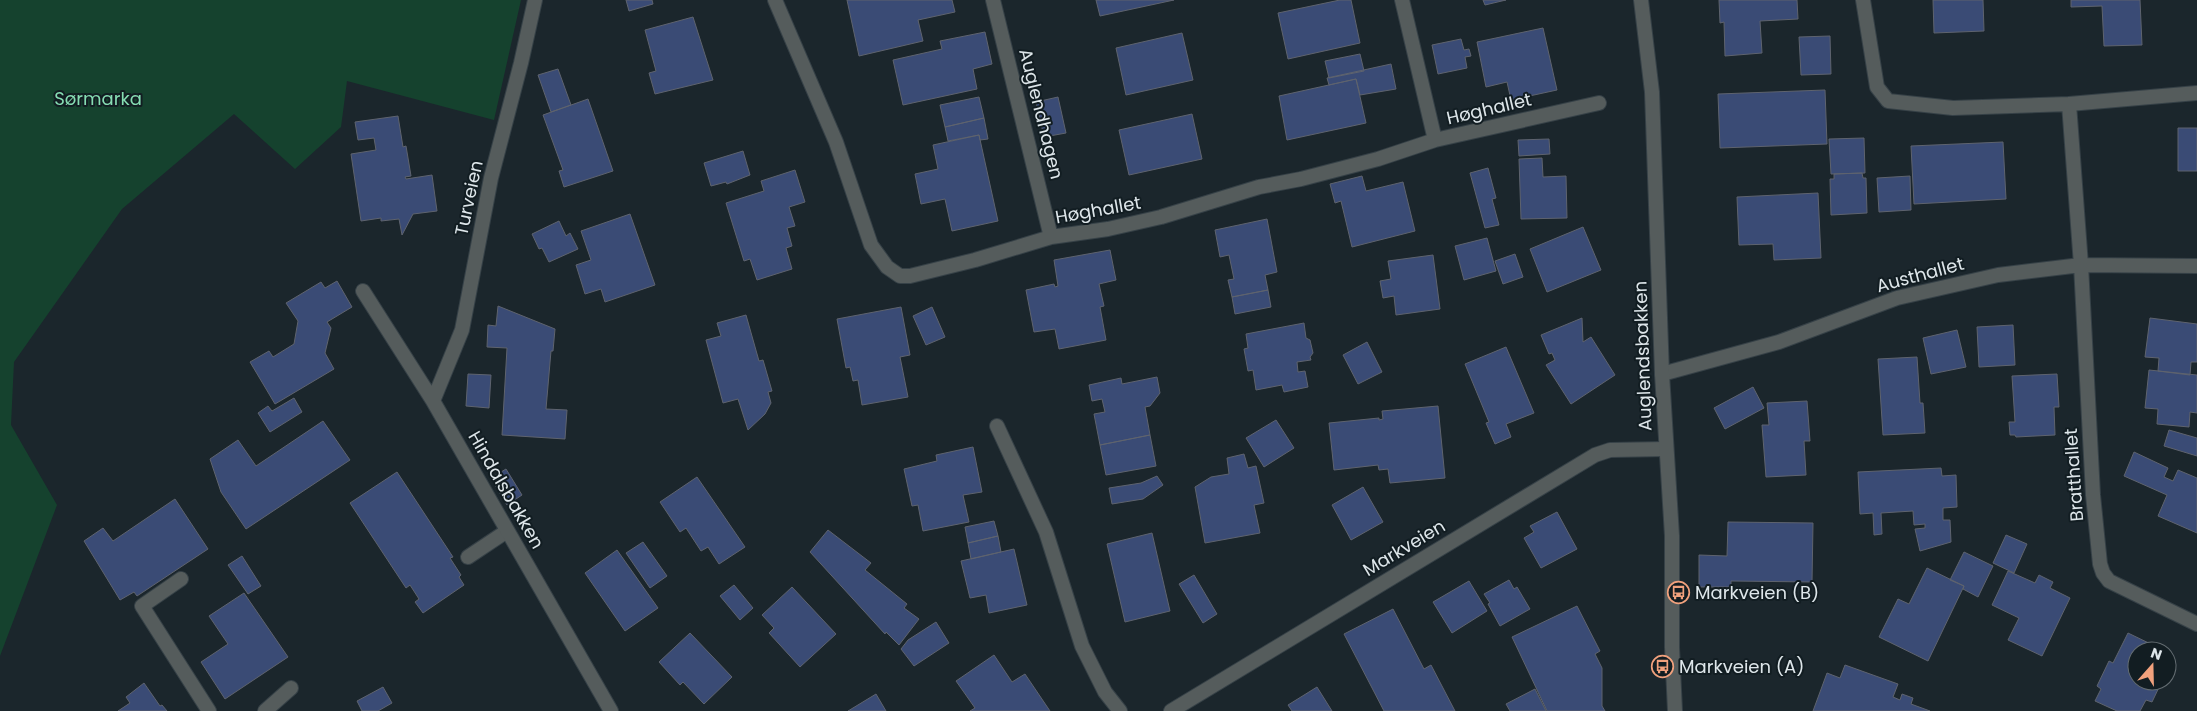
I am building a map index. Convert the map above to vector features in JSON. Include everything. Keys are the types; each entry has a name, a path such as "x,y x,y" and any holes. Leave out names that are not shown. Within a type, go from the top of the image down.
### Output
{"street":[{"name":"Turveien","path":"433,401 462,330 492,178 535,0"},
{"name":"Høghallet","path":"774,0 836,142 871,246 887,267 900,276 910,276 975,260 1051,237 1108,229 1161,217 1259,187 1378,159 1434,140 1599,103"},
{"name":"Auglendhagen","path":"993,0 1051,237"},
{"path":"1402,0 1434,140"},
{"name":"Auglendsbakken","path":"1641,0 1652,92 1662,374 1672,536 1672,647 1675,711"},
{"path":"1863,0 1877,88 1888,101 1953,108 2069,104 2197,93"},
{"path":"2069,104 2081,265"},
{"name":"Austhallet","path":"1662,374 1779,342 1897,298 1998,275 2081,265 2197,266"},
{"name":"Bratthallet","path":"2081,265 2093,496 2102,573 2109,581 2197,624"},
{"name":"Hindalsbakken","path":"363,291 433,401 611,711"},
{"path":"997,426 1046,532 1082,646 1105,692 1120,711"},
{"name":"Markveien","path":"1171,711 1595,455 1610,450 1666,449"},
{"path":"468,557 507,531"},
{"path":"181,579 142,606 210,711"},
{"path":"265,711 292,688"}],"green space":[{"name":"Sørmarka","path":"0,0 521,0 494,120 347,81 341,127 295,169 234,114 122,209 14,362 11,425 57,505 0,656"}],"building":[{"path":"626,0 652,0 653,4 629,11"},
{"path":"847,0 952,0 955,12 918,20 923,41 859,56"},
{"path":"1096,0 1174,0 1100,16"},
{"path":"1340,0 1351,0 1360,43 1288,59 1278,13"},
{"path":"1483,0 1506,0 1485,5"},
{"path":"1719,0 1797,0 1798,19 1760,21 1762,53 1725,56 1724,22 1720,23"},
{"path":"1933,0 1983,0 1984,31 1934,33"},
{"path":"2071,0 2140,0 2142,45 2104,46 2102,6 2071,7"},
{"path":"693,17 713,80 655,94 649,73 656,71 645,30"},
{"path":"1543,28 1557,90 1511,100 1507,82 1486,87 1477,42"},
{"path":"985,32 992,64 973,69 977,89 903,105 893,60 942,49 940,41"},
{"path":"1182,33 1193,80 1126,95 1116,48"},
{"path":"1830,36 1831,74 1801,75 1799,37"},
{"path":"1461,39 1464,50 1469,49 1471,56 1465,57 1467,68 1438,74 1432,45"},
{"path":"1360,54 1364,71 1329,78 1325,61"},
{"path":"1391,64 1396,89 1360,95 1356,79 1329,85 1327,78"},
{"path":"558,69 571,105 551,112 538,75"},
{"path":"1356,79 1366,123 1287,140 1279,96"},
{"path":"1825,90 1827,144 1720,148 1718,94"},
{"path":"979,97 984,118 945,127 940,105"},
{"path":"1058,97 1066,133 1044,137 1036,102"},
{"path":"588,99 613,171 564,187 559,171 563,170 543,115"},
{"path":"1192,114 1202,159 1129,175 1119,130"},
{"path":"398,116 403,147 406,146 411,176 405,177 406,179 432,175 437,211 413,214 402,235 399,219 381,221 381,218 361,221 351,154 376,150 374,138 358,140 355,122"},
{"path":"984,118 988,139 980,140 979,135 948,141 945,127"},
{"path":"2178,128 2197,128 2197,171 2178,171"},
{"path":"979,135 998,221 952,231 945,199 921,204 915,174 938,169 933,145"},
{"path":"1864,138 1865,173 1831,174 1829,139"},
{"path":"1549,139 1550,154 1519,156 1518,140"},
{"path":"2003,142 2006,199 1914,204 1911,146"},
{"path":"743,151 750,175 727,184 726,182 711,186 704,163"},
{"path":"1542,158 1543,177 1566,176 1567,218 1521,219 1519,159"},
{"path":"1488,168 1496,198 1492,199 1499,225 1485,228 1470,173"},
{"path":"795,170 805,202 789,207 795,226 787,228 792,246 786,248 792,269 757,280 750,259 744,261 726,203 764,191 761,181"},
{"path":"1862,173 1863,178 1866,178 1867,213 1831,215 1830,179 1834,179 1834,174"},
{"path":"1362,176 1366,191 1403,182 1415,231 1352,247 1341,201 1335,203 1330,184"},
{"path":"1910,176 1911,210 1879,212 1877,178"},
{"path":"1818,193 1821,258 1774,260 1773,244 1739,245 1737,197"},
{"path":"630,214 655,285 605,302 601,289 585,294 576,265 591,260 581,231"},
{"path":"1267,219 1277,272 1265,275 1268,290 1232,297 1228,280 1234,279 1229,255 1220,257 1215,230"},
{"path":"559,221 566,236 570,233 578,249 549,262 542,248 539,249 532,234"},
{"path":"1583,227 1601,270 1547,292 1530,249"},
{"path":"1487,238 1496,271 1464,280 1455,246"},
{"path":"1110,250 1116,280 1099,284 1104,306 1100,307 1106,340 1059,349 1055,329 1034,332 1026,290 1054,284 1055,287 1058,286 1054,260"},
{"path":"1515,254 1523,277 1503,284 1495,261"},
{"path":"1433,255 1440,309 1396,315 1394,296 1383,298 1380,281 1391,279 1388,261"},
{"path":"337,281 352,307 327,322 331,328 325,353 334,369 275,404 250,362 269,351 273,357 294,344 298,321 286,303 321,282 325,288"},
{"path":"1268,290 1271,307 1235,314 1232,297"},
{"path":"498,306 555,329 553,351 551,351 546,409 567,410 565,439 502,435 507,348 487,347 488,325 496,326"},
{"path":"901,307 910,355 900,357 908,397 862,405 858,380 853,381 850,367 846,368 837,319"},
{"path":"932,307 945,337 926,345 913,316"},
{"path":"746,315 759,361 763,360 772,391 768,392 771,403 765,414 748,430 738,399 723,403 706,340 721,336 717,323"},
{"path":"1582,318 1583,342 1591,337 1615,375 1571,404 1546,365 1555,360 1552,353 1549,354 1541,335"},
{"path":"2150,318 2197,324 2197,362 2191,362 2190,375 2158,371 2159,358 2145,357"},
{"path":"1304,323 1306,338 1310,340 1313,353 1310,357 1311,360 1297,362 1298,372 1305,371 1308,387 1284,392 1282,385 1256,390 1253,370 1248,371 1244,349 1248,348 1246,334"},
{"path":"2013,325 2015,365 1979,367 1977,327"},
{"path":"1957,330 1966,367 1931,374 1923,338"},
{"path":"1367,342 1382,372 1358,384 1343,355"},
{"path":"1506,347 1534,413 1506,424 1511,437 1495,444 1486,423 1489,422 1465,364"},
{"path":"1917,357 1920,403 1923,403 1925,433 1883,435 1878,359"},
{"path":"2149,370 2197,375 2197,413 2190,412 2189,427 2157,424 2158,409 2145,408"},
{"path":"468,374 491,375 489,408 466,406"},
{"path":"2057,374 2059,407 2054,407 2055,435 2016,437 2015,435 2010,435 2009,422 2015,422 2012,376"},
{"path":"1157,377 1160,393 1150,406 1145,407 1150,435 1100,445 1094,414 1105,412 1102,399 1092,401 1089,385 1121,378 1122,384"},
{"path":"1753,387 1764,408 1725,429 1714,408"},
{"path":"294,398 302,412 270,432 258,413 268,406 272,411"},
{"path":"1807,401 1810,441 1804,441 1806,475 1766,477 1762,425 1769,425 1767,403"},
{"path":"1438,406 1445,478 1390,483 1388,469 1379,470 1378,465 1334,470 1329,423 1379,418 1379,420 1383,419 1382,411"},
{"path":"1276,420 1294,448 1264,467 1246,438"},
{"path":"323,421 350,460 246,529 221,492 210,459 238,440 256,466"},
{"path":"2169,430 2197,438 2197,456 2164,446"},
{"path":"1150,435 1156,466 1106,475 1100,445"},
{"path":"973,447 982,492 963,495 969,522 923,531 918,505 912,506 904,469 937,461 936,455"},
{"path":"2134,452 2168,468 2164,477 2173,481 2178,470 2197,478 2197,533 2158,516 2167,495 2124,476"},
{"path":"1244,454 1248,468 1256,466 1264,503 1254,505 1260,533 1205,543 1195,487 1211,477 1229,474 1227,458"},
{"path":"1941,468 1942,476 1956,475 1957,507 1943,508 1943,520 1950,520 1951,542 1920,551 1915,529 1925,528 1925,524 1914,525 1913,511 1881,513 1882,534 1874,535 1873,513 1860,514 1858,472"},
{"path":"506,469 522,495 507,505 491,478"},
{"path":"397,472 453,557 450,558 461,575 459,577 464,585 423,613 415,602 419,599 410,585 406,588 350,503"},
{"path":"1157,476 1163,485 1143,499 1112,504 1109,488 1141,483"},
{"path":"697,477 745,547 719,564 708,547 701,551 686,528 680,532 660,502"},
{"path":"1363,487 1383,522 1351,540 1332,505"},
{"path":"175,499 208,549 137,596 134,592 120,600 84,541 103,528 113,541"},
{"path":"1557,512 1577,549 1541,568 1524,538 1534,532 1530,526"},
{"path":"994,521 998,536 968,543 965,527"},
{"path":"1728,522 1813,523 1812,582 1731,581 1731,587 1699,587 1699,555 1727,556"},
{"path":"828,530 871,563 865,570 907,604 904,608 919,619 899,645 886,632 885,634 810,552"},
{"path":"1152,533 1170,611 1125,622 1107,544"},
{"path":"2006,535 2027,544 2014,573 1993,563"},
{"path":"998,536 1001,552 971,559 968,543"},
{"path":"643,542 667,576 650,588 626,553"},
{"path":"1014,549 1027,605 989,613 986,595 970,598 961,561"},
{"path":"617,550 658,608 625,631 585,573"},
{"path":"1964,552 1993,566 1978,597 1963,589 1964,586 1950,580"},
{"path":"242,556 261,586 248,594 228,565"},
{"path":"1927,568 1964,586 1928,661 1879,637 1898,599 1909,604"},
{"path":"2008,571 2035,583 2039,575 2053,582 2050,588 2070,598 2042,656 2008,640 2019,618 1992,605"},
{"path":"1194,575 1217,614 1203,623 1179,584"},
{"path":"1509,580 1514,589 1517,587 1530,609 1500,626 1484,594"},
{"path":"1469,581 1487,611 1452,633 1433,602"},
{"path":"734,585 753,608 740,620 720,596"},
{"path":"792,587 836,634 800,667 769,633 774,628 762,615"},
{"path":"244,593 288,657 225,699 201,662 228,644 209,616"},
{"path":"1577,606 1600,651 1595,654 1602,668 1602,706 1605,711 1547,711 1512,637"},
{"path":"1393,609 1424,669 1431,665 1455,711 1384,711 1344,634"},
{"path":"936,622 949,643 914,666 901,649 908,640"},
{"path":"690,633 732,677 704,704 683,682 680,685 659,662"},
{"path":"2128,633 2145,641 2127,641 2127,691 2157,691 2152,702 2146,700 2140,711 2117,711 2095,701 2101,689 2097,686 2109,661 2113,663"},
{"path":"994,655 1012,682 1025,674 1050,711 970,711 975,708 956,681"},
{"path":"1845,665 1898,684 1893,697 1900,700 1902,694 1913,698 1911,704 1930,711 1813,711 1827,673 1840,678"},
{"path":"144,683 160,706 162,705 167,711 118,711 130,703 126,697"},
{"path":"383,687 392,703 378,711 362,711 357,701"},
{"path":"1317,687 1332,711 1292,711 1288,705"},
{"path":"1535,689 1546,711 1510,711 1506,704"},
{"path":"876,694 886,711 848,711"}],"place":[{"name":"Markveien (B)","path":"1679,593"},
{"name":"Markveien (A)","path":"1663,667"}]}
